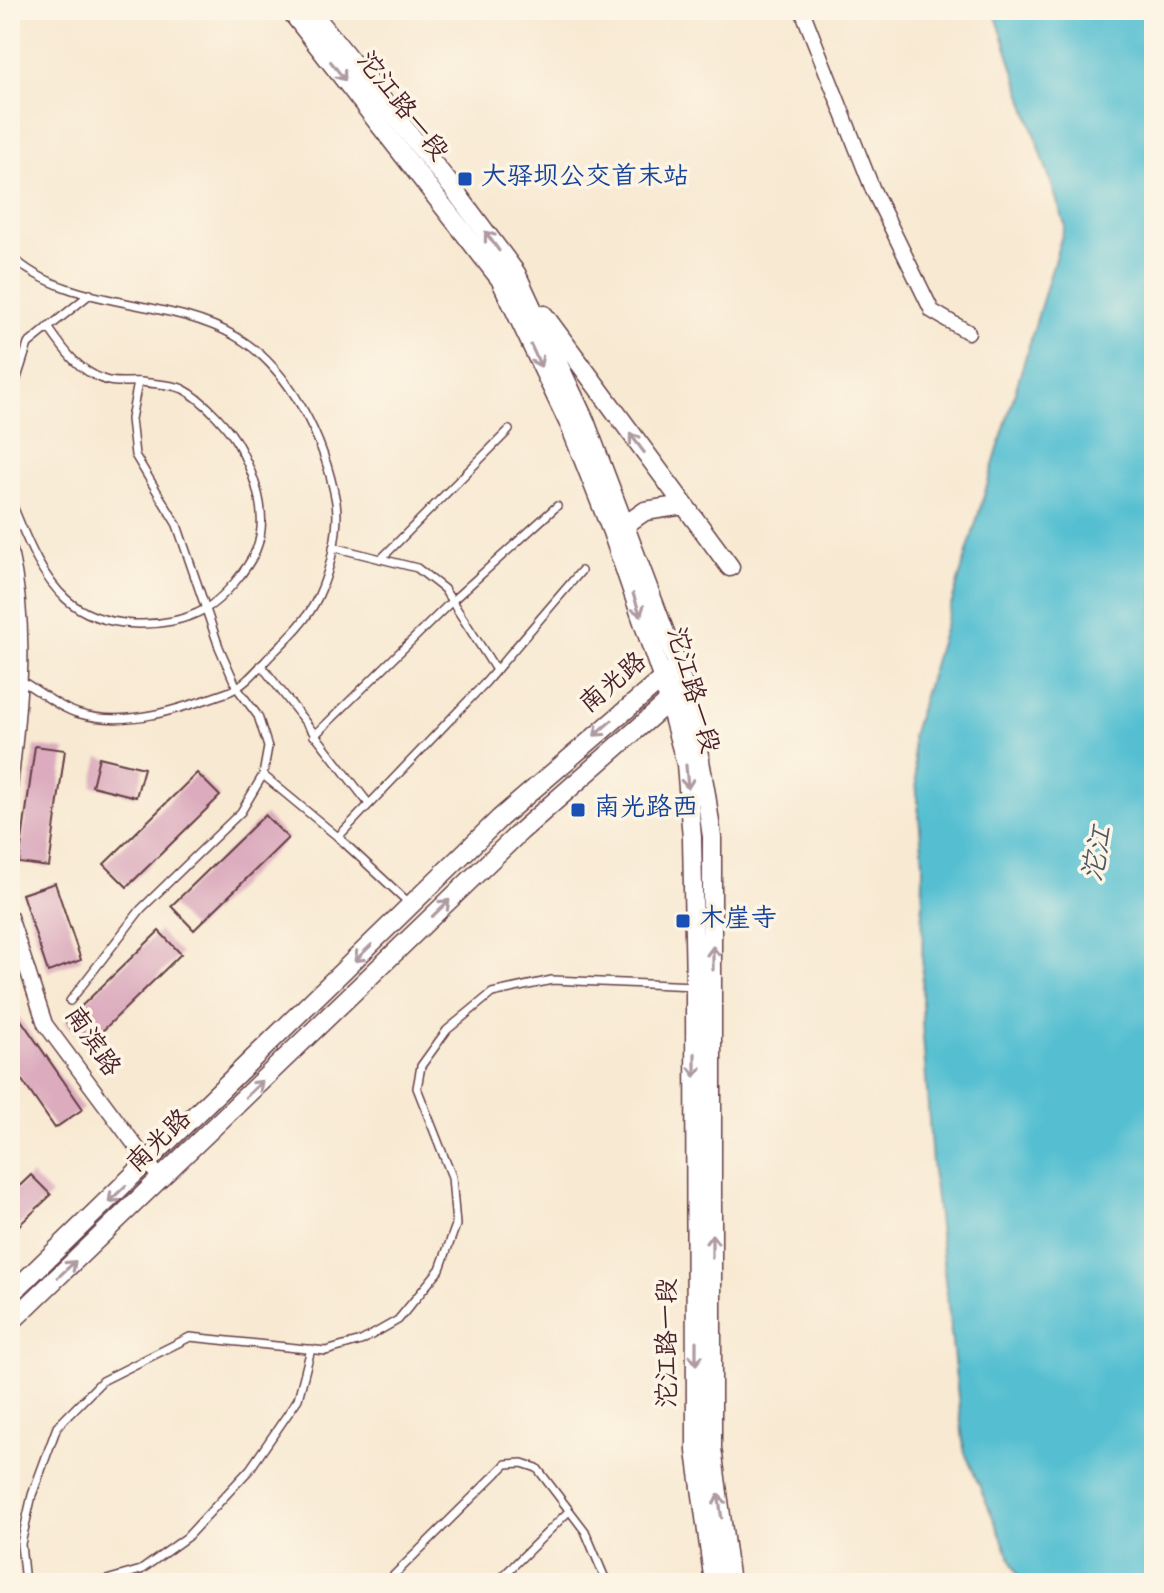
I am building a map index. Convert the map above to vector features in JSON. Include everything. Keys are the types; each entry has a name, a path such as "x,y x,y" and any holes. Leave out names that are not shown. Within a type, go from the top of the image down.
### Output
{"street":[{"name":"沱江路一段","path":"290,10 508,276 670,672 702,759 712,837 704,988 696,1451 714,1583"},
{"name":"沱江路一段","path":"310,10 452,187 543,333 585,421 625,525 670,672"},
{"path":"802,10 873,190 932,311 968,332"},
{"path":"508,276 730,567"},
{"path":"625,525 645,511 684,505"},
{"path":"10,551 18,587 22,681 10,787"},
{"name":"南光路","path":"10,1323 521,831 668,702 670,672"},
{"name":"南光路","path":"10,1295 147,1165 500,818 670,672"},
{"name":"沱江路一段","path":"668,702 687,778 704,988 712,1448 730,1583"},
{"name":"南滨路","path":"10,917 45,1024 161,1180"}],"lane":[{"path":"10,255 29,273 90,294 192,316 237,336 273,367 311,421 336,504 333,547 320,594 305,622 237,688 175,710 127,719 79,714 22,681"},
{"path":"10,400 28,344 90,294"},
{"path":"10,499 36,559 67,600 91,614 114,622 181,619 207,608 240,575 257,548 261,497 240,447 207,407 181,388 106,381 73,363 48,327"},
{"path":"70,1001 141,909 241,812 263,775 268,747 258,716 237,688 177,525 135,455 131,419 138,382"},
{"path":"381,559 509,430"},
{"path":"314,736 452,601 557,506"},
{"path":"333,547 417,568 444,589 496,670"},
{"path":"338,837 496,670 581,571"},
{"path":"261,665 369,804"},
{"path":"263,775 338,837 412,906"},
{"path":"25,1583 21,1544 32,1495 57,1427 102,1381 190,1337 326,1351 361,1341 398,1320 440,1269 456,1225 452,1177 417,1088 421,1066 447,1030 492,993 552,980 704,988"},
{"path":"96,1583 141,1570 187,1537 250,1469 298,1399 311,1349"},
{"path":"386,1583 506,1464 522,1463 537,1468 585,1531 607,1583"},
{"path":"496,1583 569,1511"}],"green space":[{"path":"10,590 14,672 10,713"}],"water":[{"name":"沱江","path":"994,10 1154,10 1154,1583 1021,1583 964,1450 932,1163 922,1022 923,861 912,736 1065,225"}],"building":[{"path":"35,746 65,750 49,867 19,863"},
{"path":"99,757 144,768 136,797 92,786"},
{"path":"197,773 220,796 127,887 104,864"},
{"path":"265,815 288,838 194,930 171,906"},
{"path":"55,883 81,960 48,972 22,894"},
{"path":"159,931 181,954 88,1045 65,1022"},
{"path":"10,1004 83,1109 55,1128 10,1063"},
{"path":"31,1175 51,1195 10,1234 10,1195"}],"place":[{"name":"大驿坝公交首末站","path":"465,179"},
{"name":"南光路西","path":"578,810"},
{"name":"木崖寺","path":"683,921"}]}
